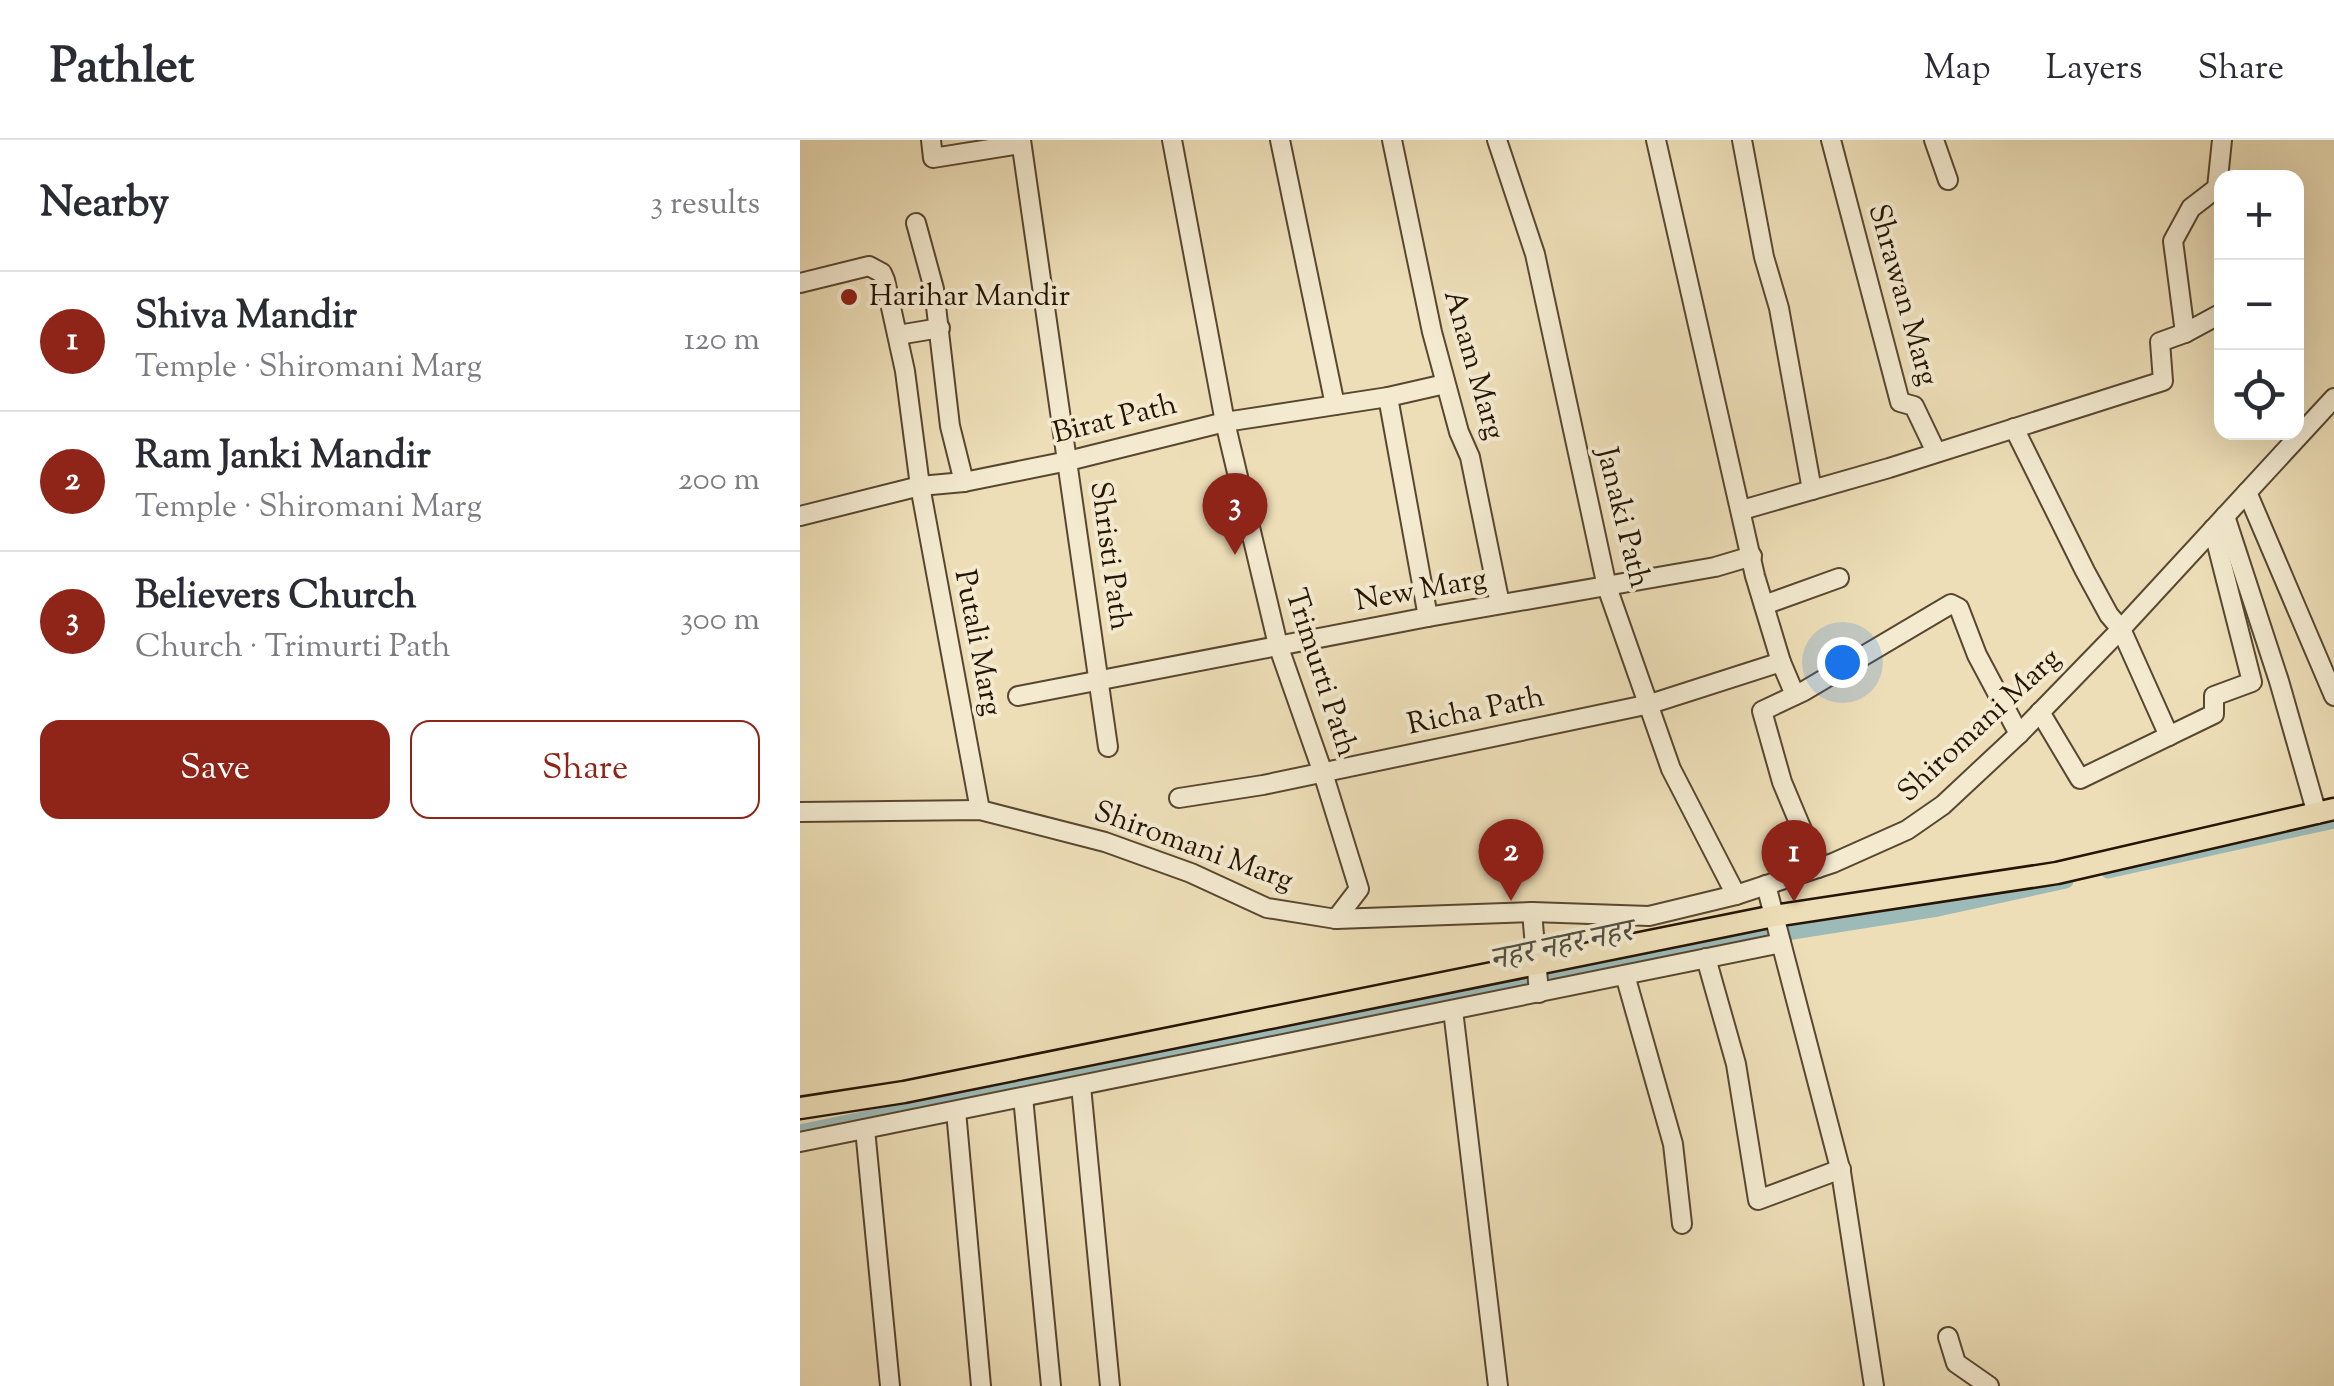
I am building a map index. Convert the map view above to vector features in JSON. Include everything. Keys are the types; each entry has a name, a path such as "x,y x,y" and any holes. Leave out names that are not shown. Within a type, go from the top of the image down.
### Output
{"main road":[{"path":"800,1108 904,1092 1537,964 1778,932 2326,812"}],"street":[{"path":"931,140 932,158 1021,142"},
{"name":"Trimurti Path","path":"1172,140 1225,422 1278,645 1359,889"},
{"path":"1280,140 1335,405"},
{"name":"Anam Marg","path":"1392,140 1445,384 1470,458 1500,604"},
{"name":"Janaki Path","path":"1497,140 1535,254 1607,587 1671,769 1736,895"},
{"path":"1656,140 1764,605 1795,695"},
{"path":"1742,140 1764,257 1779,308 1812,490"},
{"name":"Shrawan Marg","path":"1831,140 1900,402 1914,406 1936,452"},
{"path":"1934,140 1948,180"},
{"path":"2186,334 2173,242 2192,208 2217,188 2222,140"},
{"name":"Shristi Path","path":"1021,142 1100,682"},
{"path":"916,222 934,288 950,426 964,482"},
{"name":"Putali Marg","path":"800,283 870,266 885,280 898,335 920,486 980,810"},
{"path":"1742,510 2163,381 2160,342 2186,334 2214,318"},
{"path":"898,335 940,328"},
{"name":"Birat Path","path":"800,516 920,486 964,482 1225,422 1445,384"},
{"path":"1388,396 1428,617"},
{"name":"Shiromani Marg","path":"800,812 980,810 1105,842 1191,873 1267,908 1336,919 1532,912 1649,916 1736,895 1818,868 1907,830 1943,804 2019,734 2332,405"},
{"path":"2014,428 2084,571 2121,628 2169,736"},
{"path":"2247,492 2334,696"},
{"path":"2040,712 2080,778 2214,714 2214,696 2252,682 2219,522"},
{"path":"2219,522 2326,812"},
{"name":"New Marg","path":"1018,696 1428,617 1715,567 1752,556"},
{"path":"1764,605 1839,578"},
{"path":"1818,868 1782,782 1762,712 1956,604 1977,655 2019,734"},
{"name":"Richa Path","path":"1179,798 1650,704 1781,662"},
{"path":"1100,682 1108,747"},
{"path":"1766,885 1841,1170 1874,1386"},
{"path":"1336,919 1359,889 1390,917"},
{"path":"1532,912 1539,993"},
{"path":"800,1142 1706,958 1778,932"},
{"path":"1706,958 1736,1064 1758,1200 1841,1170"},
{"path":"1625,975 1672,1144 1682,1224"},
{"path":"1453,1010 1498,1386"},
{"path":"1081,1086 1110,1386"},
{"path":"1023,1097 1051,1386"},
{"path":"956,1111 981,1386"},
{"path":"865,1129 890,1386"},
{"path":"1948,1338 1956,1362 1989,1386"}],"waterway":[{"name":"नहर नहर नहर","path":"2108,871 2334,821"},
{"name":"नहर नहर नहर","path":"800,1132 1706,946 1938,909 2066,881"}],"place":[{"name":"Harihar Mandir","path":"849,297"},
{"name":"Believers Church","path":"1235,555"},
{"name":"Ram Janki Mandir","path":"1511,901"},
{"name":"Shiva Mandir","path":"1794,902"}]}
